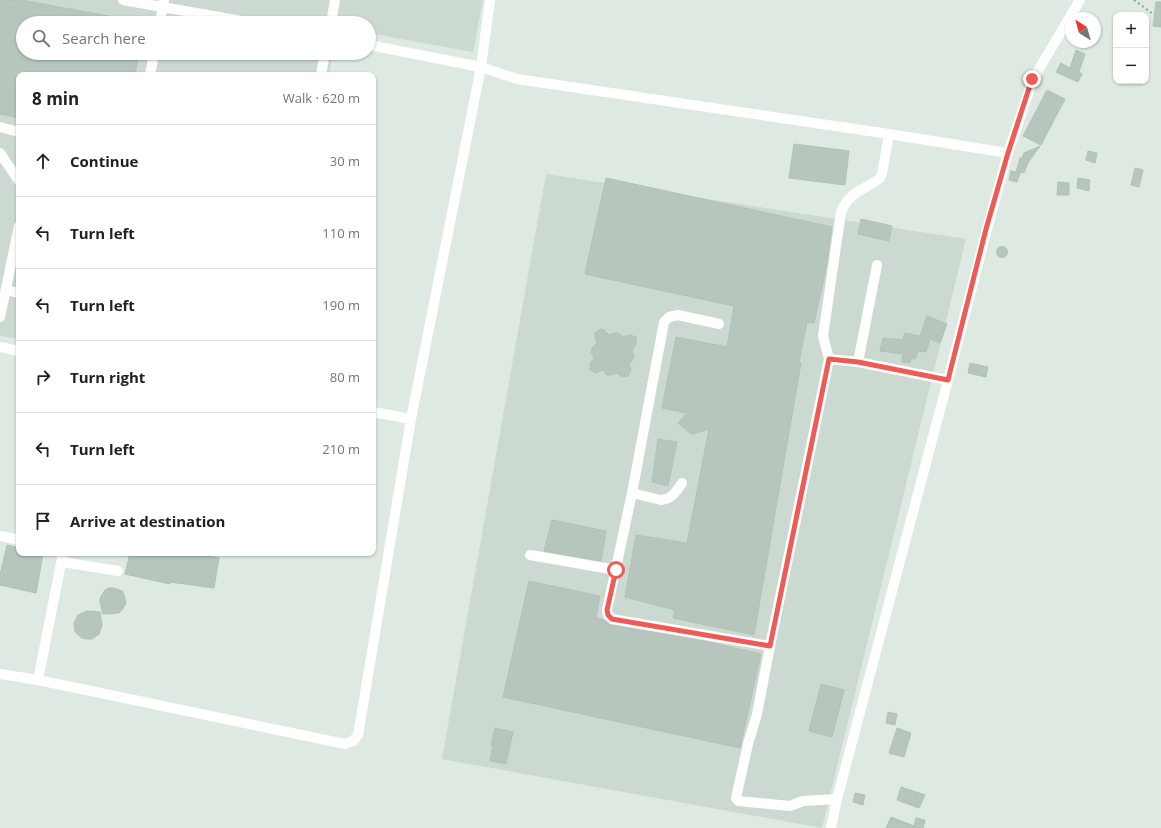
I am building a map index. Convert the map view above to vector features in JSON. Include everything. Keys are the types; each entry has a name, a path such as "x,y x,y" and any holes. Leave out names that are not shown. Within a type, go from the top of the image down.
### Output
{"street":[{"path":"123,0 163,4 220,16"},
{"path":"332,16 335,0"},
{"path":"0,674 38,680 345,744 353,741 358,735 410,419 481,67 490,0"},
{"path":"831,828 837,799 948,380 986,229 1008,153 1032,79 1080,0"},
{"path":"161,16 163,4"},
{"path":"376,45 481,67 517,79 1008,153"},
{"path":"151,72 153,60"},
{"path":"322,72 324,60"},
{"path":"0,127 16,131"},
{"path":"837,799 803,801 790,806 738,801 736,798 746,752 757,714 829,359 823,336 841,212 844,204 851,195 880,178 889,134"},
{"path":"0,153 16,177"},
{"path":"0,318 16,241"},
{"path":"858,362 877,265"},
{"path":"6,290 16,292"},
{"path":"719,324 678,315 669,317 664,322 632,493 607,610 608,615 612,619 770,646"},
{"path":"0,347 16,350"},
{"path":"829,359 858,362 948,380"},
{"path":"376,413 410,419"},
{"path":"632,493 662,500 671,497 682,483"},
{"path":"0,536 16,539"},
{"path":"530,556 616,570"},
{"path":"38,680 62,558 118,571"}],"path":[{"path":"1134,0 1153,14"}],"shaded area":[{"path":"0,0 483,0 473,52 376,34 376,16 16,16 16,60 332,60 330,72 16,72 16,339 0,336"},
{"path":"546,174 966,239 822,828 442,759"}],"building":[{"path":"0,0 21,0 109,16 16,16 16,60 138,60 136,72 16,72 16,117 0,114"},
{"path":"1156,2 1161,2 1161,27 1153,26"},
{"path":"1076,50 1085,54 1079,72 1082,74 1078,82 1056,72 1061,63 1070,68"},
{"path":"1047,90 1065,99 1041,145 1023,136"},
{"path":"794,144 849,151 845,185 789,178"},
{"path":"1040,146 1028,163 1024,173 1021,172 1017,182 1009,180 1011,171 1016,172 1020,158 1022,158 1024,153"},
{"path":"1088,151 1097,153 1095,163 1086,160"},
{"path":"1135,168 1143,170 1139,187 1131,185"},
{"path":"606,178 832,227 826,269 814,323 807,322 799,362 801,363 754,635 673,618 675,610 625,597 636,535 687,543 709,429 691,434 678,423 687,413 662,408 676,337 727,347 734,306 585,274"},
{"path":"1078,178 1090,180 1089,191 1077,188"},
{"path":"1058,182 1069,183 1069,195 1057,195"},
{"path":"861,219 892,226 889,241 858,234"},
{"path":"1000,247 1004,247 1006,248 1006,256 1000,257 997,254 997,250"},
{"path":"927,316 947,324 940,343 930,339 926,352 918,351 915,359 911,358 910,363 902,362 903,354 880,351 883,338 902,340 905,333 920,336"},
{"path":"600,329 604,330 609,335 618,333 623,337 630,335 636,337 636,344 632,350 634,356 629,364 631,370 628,376 622,377 617,373 607,375 603,370 596,373 590,370 590,364 594,358 591,352 592,348 597,343 595,333"},
{"path":"970,363 988,367 986,377 968,373"},
{"path":"658,439 677,442 668,486 652,482"},
{"path":"552,520 606,531 601,561 544,551"},
{"path":"7,545 16,547 16,556 43,556 36,593 0,585 0,575"},
{"path":"129,556 207,556 219,558 214,588 170,582 170,584 125,574"},
{"path":"529,581 600,596 596,618 604,620 611,625 704,641 761,654 740,748 503,697"},
{"path":"109,588 122,591 124,595 126,603 119,613 103,614 100,598 105,590"},
{"path":"87,611 100,612 102,625 99,634 92,639 82,638 75,632 74,623 78,615"},
{"path":"821,684 844,690 832,737 809,731"},
{"path":"888,712 897,714 895,725 886,723"},
{"path":"495,728 513,732 506,764 490,761 493,745 491,745"},
{"path":"897,728 911,733 904,757 889,753"},
{"path":"901,787 925,795 919,808 897,800"},
{"path":"855,793 865,795 863,805 853,802"},
{"path":"891,817 914,826 916,818 925,820 923,828 886,828"}],"route":[{"path":"616,570 607,610 608,615 612,619 770,646 829,359 858,362 948,380 986,229 1008,153 1032,79"}]}
